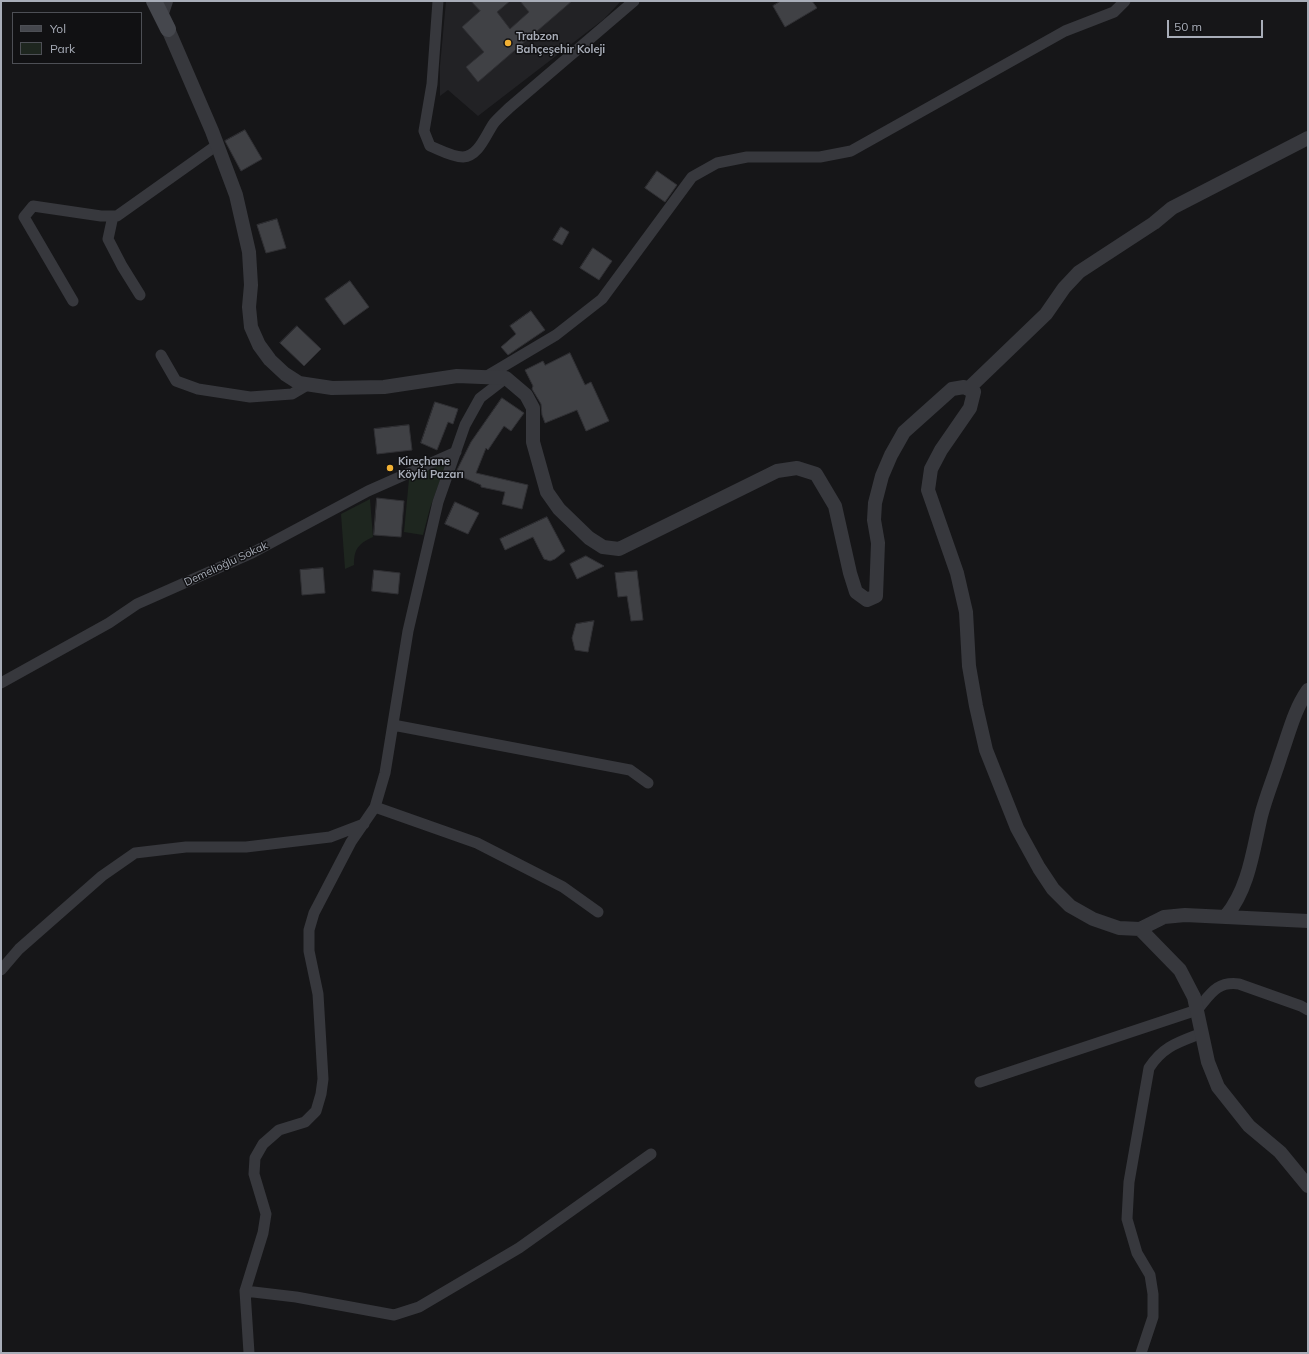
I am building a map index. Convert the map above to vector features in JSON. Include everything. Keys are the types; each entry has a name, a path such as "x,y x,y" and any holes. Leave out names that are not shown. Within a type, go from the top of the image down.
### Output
{"main road":[{"path":"154,1 165,15"}],"street":[{"path":"438,1 432,84 424,131 430,146 448,154 464,157 475,151 485,140 494,123 510,108 634,1"},
{"path":"487,376 556,335 602,299 692,177 717,163 747,157 820,157 852,151 1065,31 1114,12 1125,1"},
{"path":"165,15 236,195 250,252 251,285 249,307 251,327 259,345 270,360 285,374 299,383 332,388 384,387 457,376 487,376 506,378 526,395 533,408 533,442 547,492 559,509 589,538 603,547 619,548 777,471 797,468 816,474 826,488 835,506 850,573 856,592 867,600 876,596 878,543 874,520 875,503 882,476 891,455 904,432 952,389 964,387 974,392 970,408 941,450 931,469 928,490 957,573 966,612 969,666 986,750 1017,828 1053,889 1070,906 1093,919 1119,928 1140,929 1164,917 1226,916 1308,921"},
{"path":"968,389 1046,314 1064,288 1079,272 1154,223 1172,208 1308,138"},
{"path":"73,301 24,217 34,206 101,216 117,216 217,145"},
{"path":"113,216 108,239 122,266 140,295"},
{"path":"161,355 176,381 198,389 250,397 292,394 310,384"},
{"path":"250,1353 245,1291 263,1233 266,1214 254,1174 255,1158 263,1144 279,1130 305,1122 316,1111 321,1094 323,1079 318,994 309,951 308,930 314,913 347,849 375,807 385,773 408,631 438,502 465,425 480,398 506,378"},
{"name":"Demelioğlu Sokak","path":"1,683 109,623 137,604 252,553 368,491 456,452"},
{"path":"1226,916 1236,905 1244,885 1254,855 1261,816 1274,776 1299,704 1308,690"},
{"path":"393,725 630,770 648,783"},
{"path":"375,807 477,843 564,887 598,912"},
{"path":"1,970 19,949 102,876 135,854 186,847 246,847 330,837 364,824"},
{"path":"1140,929 1180,970 1194,997 1208,1062 1218,1087 1249,1126 1280,1152 1308,1186"},
{"path":"980,1082 1197,1010 1216,987 1229,982 1246,986 1301,1006 1308,1010"},
{"path":"1141,1353 1153,1317 1153,1294 1150,1275 1137,1253 1128,1219 1129,1182 1150,1068 1157,1056 1171,1045 1202,1033"},
{"path":"245,1291 296,1297 394,1315 419,1307 519,1248 651,1154"}],"shaded area":[{"name":"Trabzon Bahçeşehir Koleji","path":"446,1 621,1 604,19 478,116 448,90 440,96 440,66"}],"green space":[{"path":"447,461 430,508 423,535 404,532 409,479"},
{"path":"370,499 373,537 360,545 356,551 354,565 345,569 341,514"}],"building":[{"path":"471,1 510,1 497,12 510,29 529,12 520,1 572,1 478,82 466,67 484,52 462,27 480,11"},
{"path":"781,1 812,1 817,8 785,27 773,6"},
{"path":"245,130 262,159 241,171 225,141"},
{"path":"657,171 677,185 665,202 645,188"},
{"path":"277,219 286,248 266,253 257,225"},
{"path":"561,227 569,232 562,245 553,240"},
{"path":"593,248 612,261 599,280 580,268"},
{"path":"350,281 369,307 344,325 325,299"},
{"path":"531,311 545,330 508,355 501,347 516,334 510,326"},
{"path":"297,326 321,349 304,366 280,343"},
{"path":"570,353 585,385 591,382 609,421 586,431 577,410 545,423 542,415 541,404 532,389 533,386 525,370 543,361 545,365"},
{"path":"502,398 524,413 511,431 504,426 488,450 486,448 476,473 528,485 522,509 502,504 505,492 481,487 481,485 455,474 471,442"},
{"path":"435,402 458,409 453,424 448,422 437,450 421,443"},
{"path":"409,425 412,450 377,454 374,429"},
{"path":"377,498 404,501 401,537 374,535"},
{"path":"455,502 479,513 468,534 445,524"},
{"path":"547,517 565,551 555,559 550,561 544,559 533,537 505,550 500,539"},
{"path":"586,556 604,566 577,579 570,564"},
{"path":"323,568 325,593 302,595 300,570"},
{"path":"374,570 400,573 398,594 372,591"},
{"path":"637,571 643,620 631,621 627,596 618,597 615,573"},
{"path":"594,621 588,652 575,650 572,638 576,624"}],"place":[{"name":"Trabzon Bahçeşehir Koleji","path":"508,43"},
{"name":"Kireçhane Köylü Pazarı","path":"390,468"}]}
